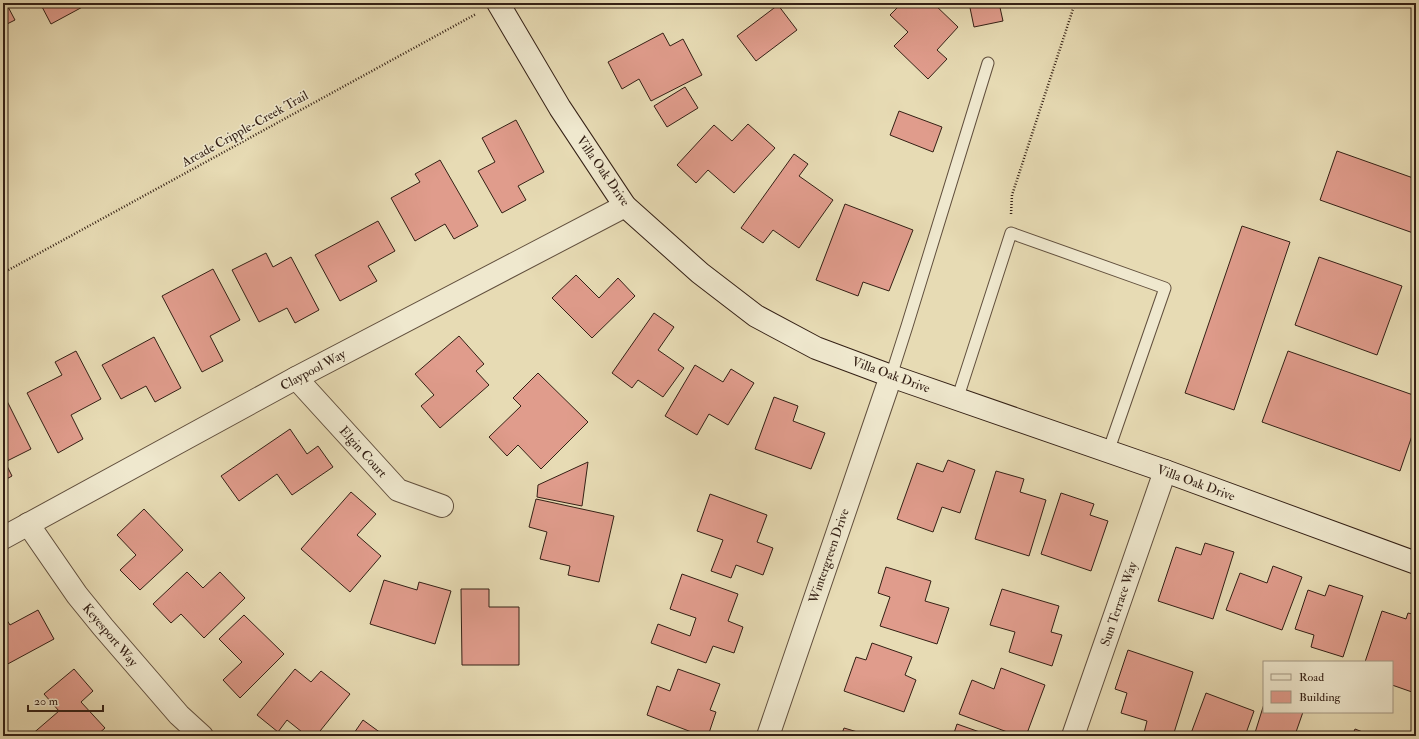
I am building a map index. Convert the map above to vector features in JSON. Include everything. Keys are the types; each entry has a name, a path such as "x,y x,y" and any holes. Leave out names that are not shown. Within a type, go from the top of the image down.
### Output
{"street":[{"name":"Villa Oak Drive","path":"490,7 560,108 625,206 700,273 756,316 816,348 890,376 1165,471 1416,563"},
{"name":"Claypool Way","path":"3,538 296,378 625,206"},
{"name":"Wintergreen Drive","path":"768,736 890,376"},
{"name":"Elgin Court","path":"296,378 398,490 442,506"},
{"name":"Sun Terrace Way","path":"1073,736 1165,471"},
{"name":"Keyesport Way","path":"28,524 77,595 103,627 179,715 202,736"}],"lane":[{"path":"890,376 908,326 988,62"},
{"path":"958,400 1011,233 1165,288 1108,452"}],"path":[{"path":"1011,233 1012,195 1075,3"},
{"name":"Arcade Cripple-Creek Trail","path":"3,273 490,7"}],"building":[{"path":"3,3 6,3 15,20 3,26"},
{"path":"40,3 88,3 88,4 51,24"},
{"path":"902,3 933,3 958,27 937,50 947,59 928,79 894,46 908,32 890,15"},
{"path":"969,3 999,3 1003,21 974,27"},
{"path":"778,5 797,30 756,61 737,36"},
{"path":"663,33 670,46 683,39 702,75 651,101 639,79 622,89 608,62"},
{"path":"685,87 698,108 667,127 654,106"},
{"path":"899,111 942,127 933,152 890,135"},
{"path":"516,120 544,172 518,186 526,200 502,213 478,171 495,162 482,138"},
{"path":"748,124 775,148 734,193 708,170 696,183 677,165 714,125 732,141"},
{"path":"1337,151 1416,179 1416,234 1320,200"},
{"path":"794,154 808,164 799,176 833,200 799,248 773,230 763,243 741,228"},
{"path":"440,160 478,226 454,239 445,224 415,241 391,198 420,182 415,174"},
{"path":"845,204 913,230 889,291 863,282 858,296 816,280"},
{"path":"378,221 395,251 368,266 377,281 340,301 315,255"},
{"path":"1242,226 1290,242 1234,410 1185,393"},
{"path":"266,253 273,267 291,257 319,310 295,323 287,308 259,322 232,270"},
{"path":"1319,257 1402,286 1377,355 1295,325"},
{"path":"213,269 240,320 210,336 223,361 202,372 162,296"},
{"path":"576,275 599,298 618,278 635,296 592,338 552,298"},
{"path":"654,313 674,327 658,350 684,368 663,397 638,380 632,388 612,373"},
{"path":"459,336 484,364 476,371 489,385 440,428 421,406 434,395 415,374"},
{"path":"154,337 181,388 155,402 146,386 121,399 102,365"},
{"path":"76,351 101,399 71,415 83,439 58,453 27,393 62,375 55,362"},
{"path":"1288,351 1416,396 1416,424 1400,471 1262,422"},
{"path":"695,365 723,382 731,369 754,383 728,425 709,414 697,435 665,416"},
{"path":"538,373 588,422 541,469 518,445 507,456 489,437 521,406 513,398"},
{"path":"5,397 31,449 5,462 12,476 3,481 3,398"},
{"path":"774,397 798,406 793,421 825,433 811,469 755,449"},
{"path":"290,429 307,454 318,446 333,467 292,495 277,474 239,501 221,476"},
{"path":"948,460 975,470 960,513 942,507 933,532 897,519 917,463 943,472"},
{"path":"588,462 582,506 537,497 538,485"},
{"path":"996,471 1024,479 1020,492 1046,500 1029,556 975,539"},
{"path":"351,492 376,514 357,535 381,556 350,592 301,549"},
{"path":"1061,493 1094,504 1090,515 1108,521 1091,571 1041,554"},
{"path":"710,494 767,515 757,542 773,548 763,575 736,565 731,578 711,571 723,540 697,531"},
{"path":"536,499 614,516 599,582 568,575 570,566 540,559 547,532 529,527"},
{"path":"144,509 183,550 140,590 120,570 136,555 117,535"},
{"path":"1205,543 1234,552 1213,619 1158,601 1176,547 1201,555"},
{"path":"1273,566 1302,577 1282,630 1226,610 1240,573 1267,583"},
{"path":"886,567 931,581 925,601 949,608 937,644 880,626 890,597 878,593"},
{"path":"187,572 203,588 220,572 245,598 204,638 181,614 171,623 153,604"},
{"path":"682,574 738,594 728,621 743,627 734,653 713,646 706,663 651,643 658,624 690,636 696,618 670,609"},
{"path":"384,580 417,590 419,582 451,591 435,644 370,624"},
{"path":"1329,585 1363,596 1343,657 1311,647 1314,635 1295,629 1308,590 1325,596"},
{"path":"461,589 489,589 489,607 519,607 519,665 462,665"},
{"path":"1002,589 1059,606 1051,632 1062,635 1052,666 1009,652 1015,632 990,625"},
{"path":"38,610 54,639 4,666 3,614 10,625"},
{"path":"1382,611 1406,619 1408,613 1416,615 1416,678 1412,692 1393,685 1393,661 1365,661"},
{"path":"244,615 284,654 240,698 223,680 242,662 219,639"},
{"path":"872,643 912,657 905,675 916,680 904,712 844,691 856,657 866,660"},
{"path":"1128,650 1193,672 1173,736 1154,736 1144,733 1147,721 1121,713 1127,693 1115,689"},
{"path":"1001,668 1045,685 1026,736 1018,736 959,714 972,680 994,689"},
{"path":"74,669 93,691 81,702 105,728 96,736 30,736 59,711 44,694"},
{"path":"295,669 311,682 321,671 350,694 316,736 307,736 287,720 278,732 257,715"},
{"path":"678,669 720,684 710,710 716,712 708,736 702,736 647,715 657,686 670,691"},
{"path":"1206,693 1254,711 1245,736 1190,736"},
{"path":"1263,707 1263,713 1303,713 1295,735 1297,736 1254,736"},
{"path":"363,720 385,736 352,736"},
{"path":"957,724 991,736 953,736"},
{"path":"844,728 871,736 841,736"},
{"path":"1355,729 1373,736 1352,736"}]}
